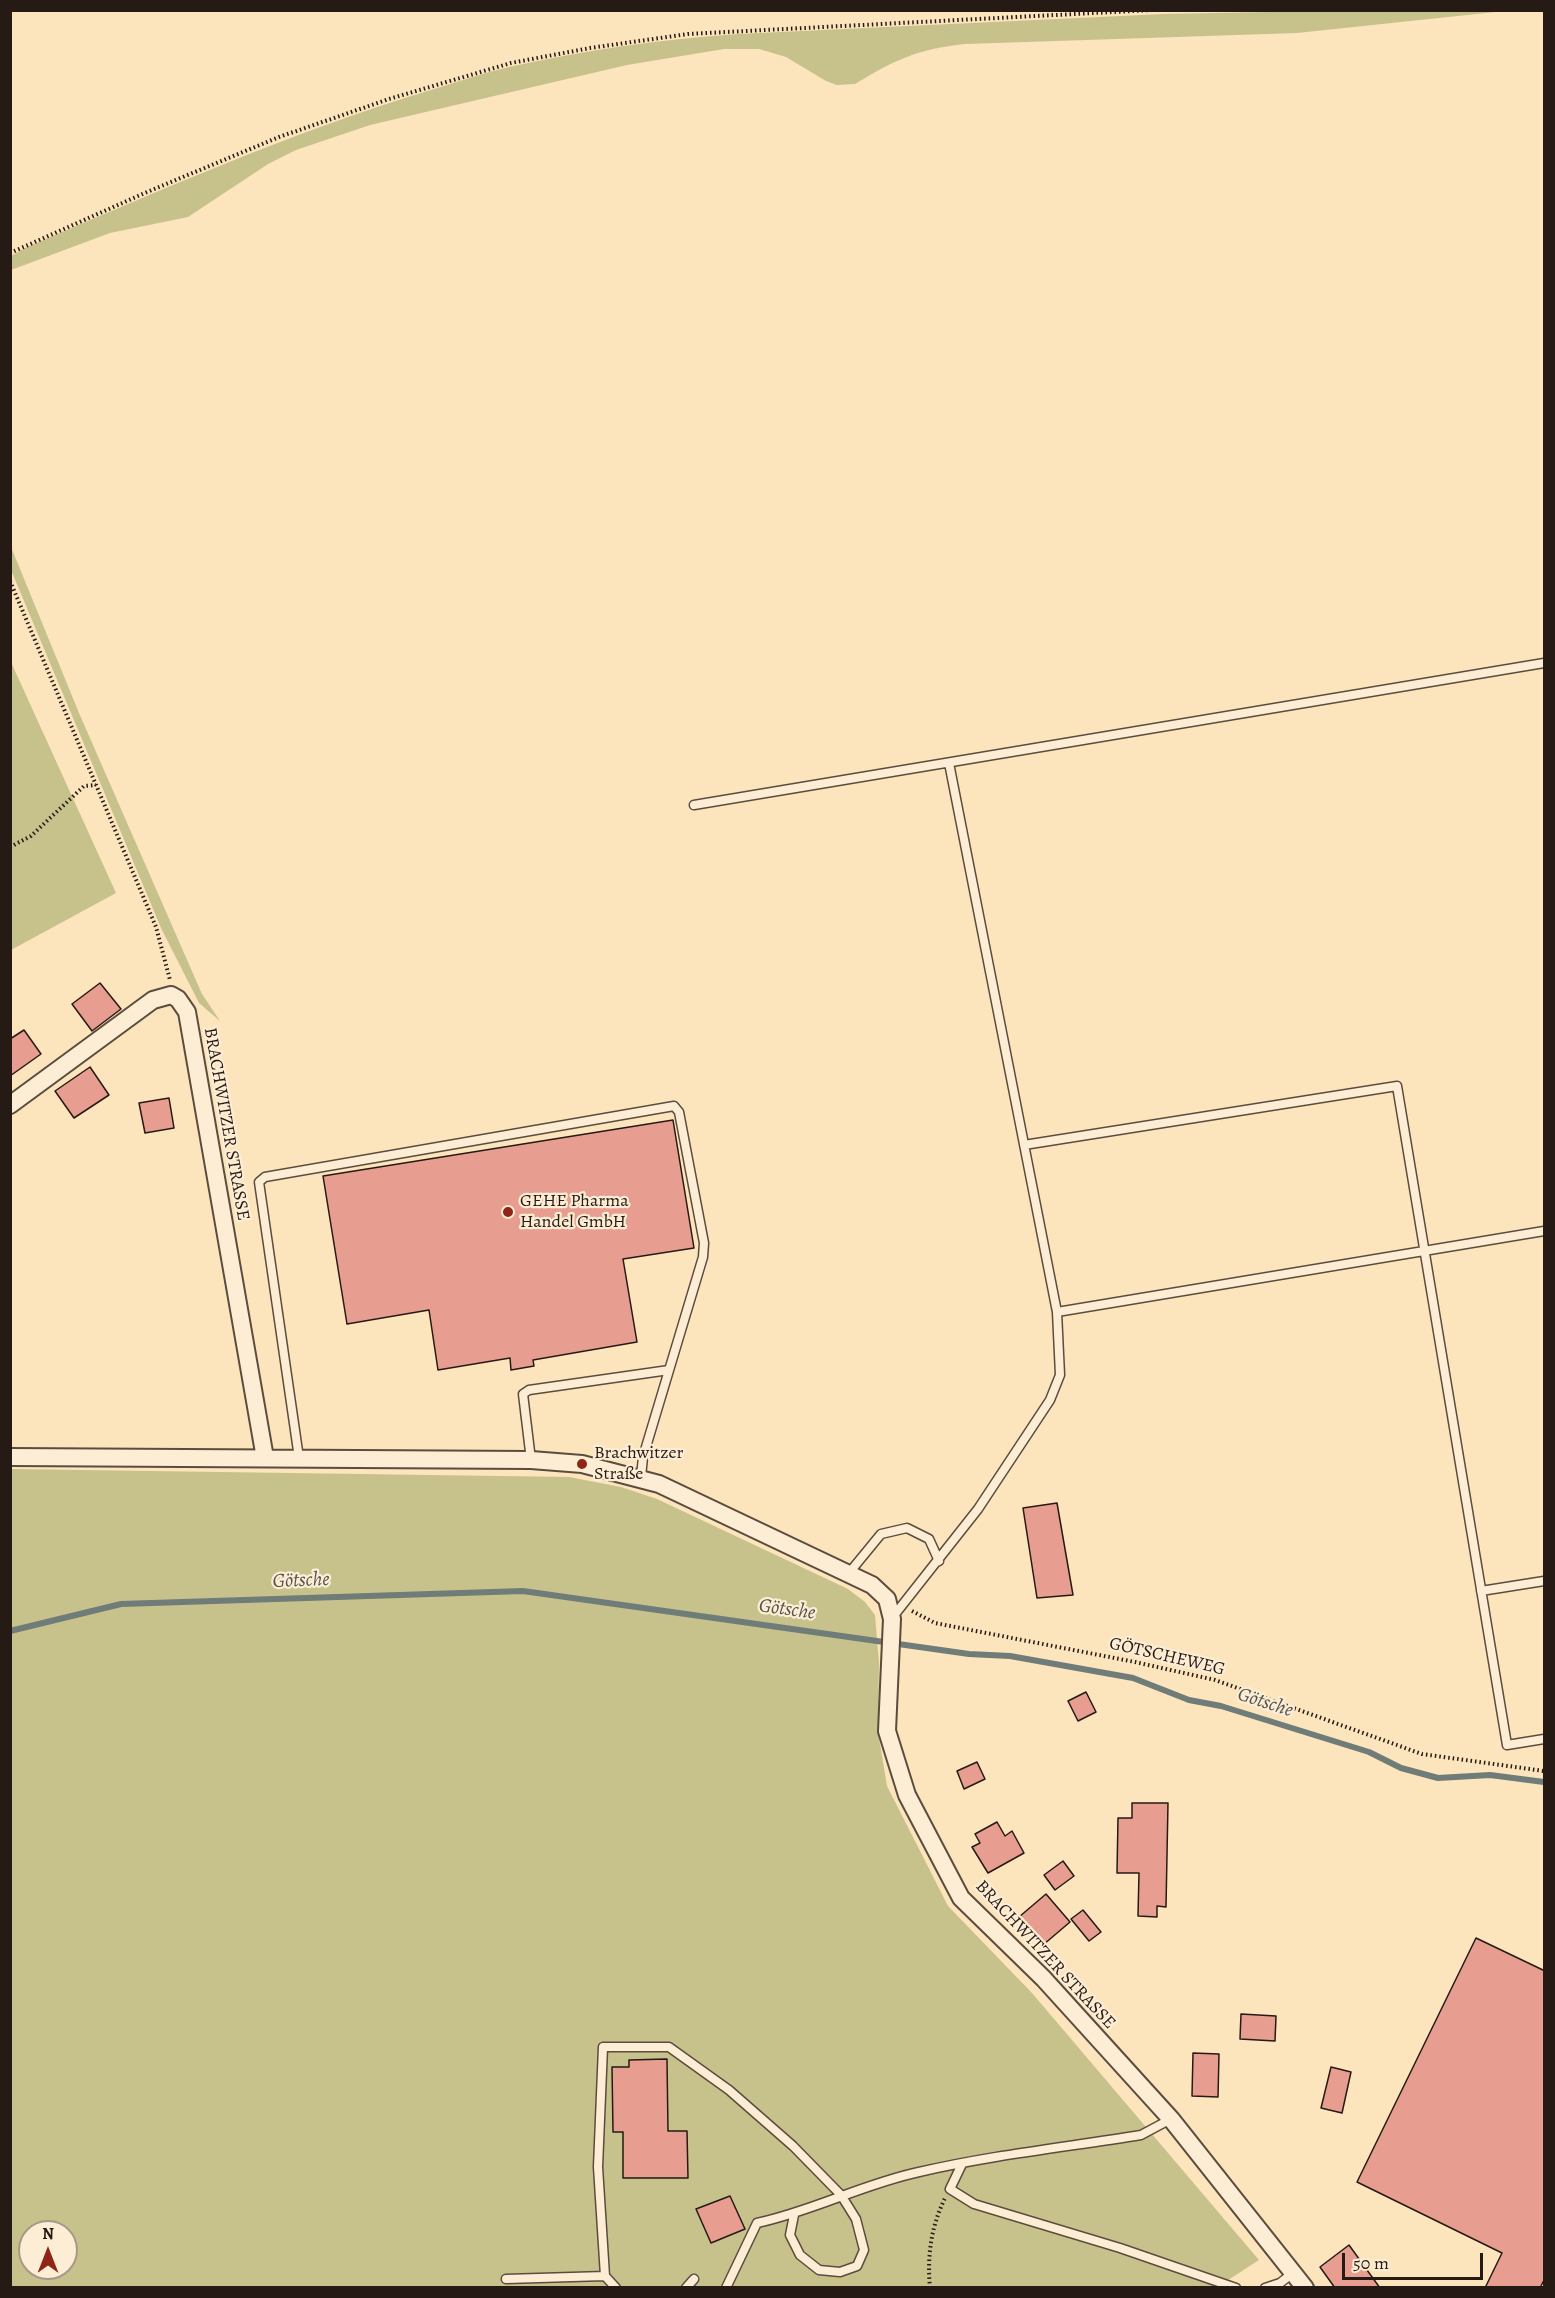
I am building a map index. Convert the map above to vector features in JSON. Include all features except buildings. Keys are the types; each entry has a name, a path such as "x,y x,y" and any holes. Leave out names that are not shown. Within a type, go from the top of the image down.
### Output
{"street":[{"path":"10,1105 153,1000 171,995"},
{"name":"BRACHWITZER STRASSE","path":"171,995 183,1005 187,1012 265,1458"},
{"name":"BRACHWITZER STRASSE","path":"10,1457 531,1460 582,1464 641,1477 872,1584 897,1612 890,1665 887,1731 907,1795 961,1898 1044,1979 1171,2119 1305,2288"}],"lane":[{"path":"694,805 1545,663"},
{"path":"897,1612 978,1509 1050,1400 1060,1375 1057,1312 949,763"},
{"path":"1024,1145 1397,1086 1507,1745 1545,1739"},
{"path":"299,1458 259,1182 265,1177 674,1106 680,1112 704,1243 703,1257 643,1457 641,1477"},
{"path":"1057,1312 1545,1231"},
{"path":"531,1460 523,1394 529,1389 669,1370"},
{"path":"849,1573 881,1534 907,1528 929,1539 939,1561"},
{"path":"1481,1591 1545,1581"},
{"path":"616,2288 605,2276 598,2167 603,2047 669,2047 729,2090 794,2146 841,2195 856,2219 864,2250 858,2266 840,2272 819,2270 801,2256 790,2235 794,2215"},
{"path":"726,2288 758,2223 794,2215 841,2195 918,2172 1141,2134 1171,2119"},
{"path":"962,2164 950,2189 974,2204 1120,2248 1236,2288"},
{"path":"1265,2288 1280,2283 1293,2273"},
{"path":"506,2279 605,2276"},
{"path":"686,2288 694,2279"}],"path":[{"path":"10,253 279,137 389,99 511,63 688,34 1152,10"},
{"path":"10,581 156,927 169,970 171,995"},
{"path":"10,847 31,836 84,786 96,785"},
{"name":"GÖTSCHEWEG","path":"897,1612 935,1623 1113,1657 1215,1680 1422,1754 1545,1771"},
{"path":"930,2288 929,2264 933,2223 950,2189"}],"shaded area":[{"path":"1373,10 1505,11 1297,33 965,44 933,49 907,57 855,84 837,85 826,81 786,57 759,49 724,49 627,65 370,125 296,150 268,164 188,217 110,233 11,270 11,256 25,248 276,143 327,124 470,78 566,55 652,42 738,34 1163,14"},
{"path":"11,547 79,713 202,994 220,1021 199,1003 161,928 11,570"},
{"path":"10,660 116,893 11,950 10,950"},
{"path":"11,1469 569,1477 621,1487 657,1499 848,1589 865,1602 875,1615 879,1663 878,1732 887,1786 948,1906 1032,1993 1259,2260 1222,2284 1225,2288 11,2288"}],"waterway":[{"name":"Götsche","path":"10,1631 121,1604 523,1591 969,1654 1010,1656 1133,1678 1189,1700 1221,1706 1369,1752 1401,1768 1438,1778 1490,1775 1544,1782"}],"place":[{"name":"GEHE Pharma Handel GmbH","path":"508,1212"},
{"name":"Brachwitzer Straße","path":"582,1464"}]}
